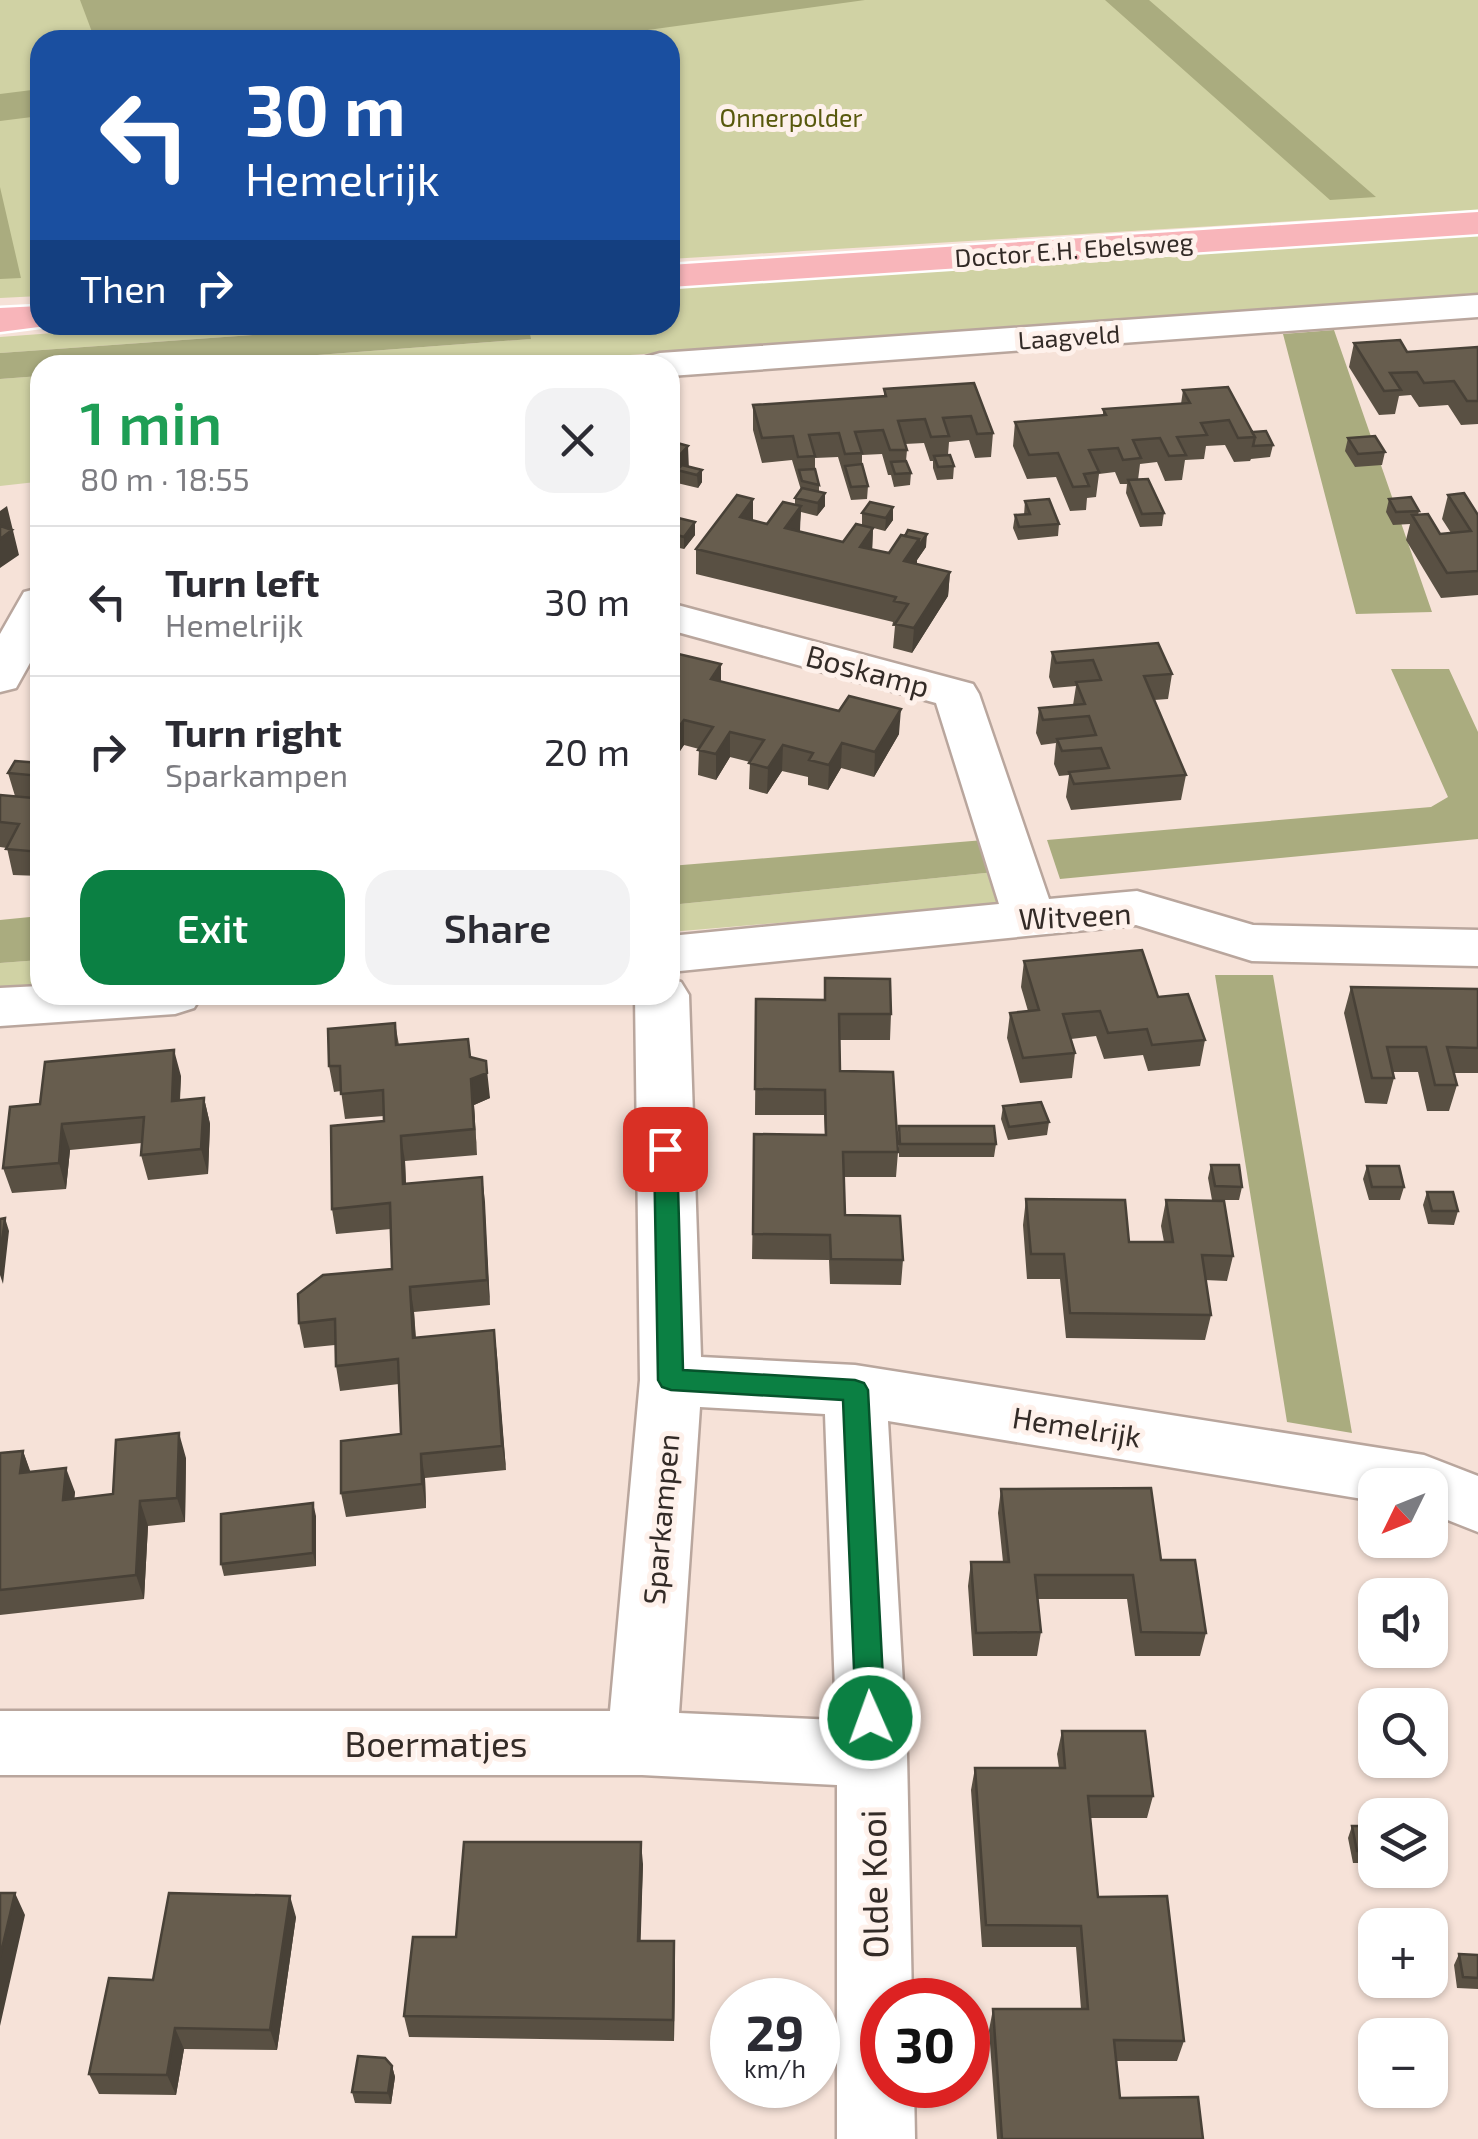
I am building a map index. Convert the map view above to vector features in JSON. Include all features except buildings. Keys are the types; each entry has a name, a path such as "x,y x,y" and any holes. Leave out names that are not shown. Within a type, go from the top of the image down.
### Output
{"main road":[{"name":"Doctor E.H. Ebelsweg","path":"680,275 1478,223"},
{"path":"0,320 30,318"}],"street":[{"name":"Laagveld","path":"680,364 1478,306"},
{"name":"Boskamp","path":"680,619 956,694 1030,916"},
{"path":"0,678 30,620"},
{"name":"Witveen","path":"680,953 1136,908 1252,943 1478,948"},
{"path":"0,1008 40,1005"},
{"name":"Sparkampen","path":"642,1743 671,1380 662,1005"},
{"name":"Hemelrijk","path":"671,1380 855,1390 1424,1482 1478,1505"},
{"name":"Olde Kooi","path":"855,1390 872,1754 876,2139"},
{"name":"Boermatjes","path":"0,1743 642,1743 872,1754"}],"green space":[{"name":"Onnerpolder","path":"0,0 1478,0 1478,210 680,258 680,30 30,30 30,296 0,298"},
{"path":"80,0 865,0 648,30 91,30"},
{"path":"1105,0 1149,0 1376,197 1330,200"},
{"path":"30,90 30,117 0,121 0,94"},
{"path":"0,187 21,278 0,279"},
{"path":"1478,235 1478,293 630,355 316,355 530,339 529,335 680,335 680,287"},
{"path":"1334,330 1432,612 1356,614 1283,334"},
{"path":"30,335 253,335 0,353 0,337"},
{"path":"253,335 530,335 531,339 317,355 30,355 30,377 0,379 0,353"},
{"path":"30,377 30,483 0,486 0,379"},
{"path":"1391,669 1449,669 1478,732 1478,839 1060,879 1047,840 1431,807 1448,797"},
{"path":"984,840 995,872 680,904 680,865"},
{"path":"995,872 1003,904 680,931 680,904"},
{"path":"30,917 30,961 0,963 0,920"},
{"path":"30,961 30,990 0,993 0,963"},
{"path":"1215,975 1273,975 1352,1433 1287,1422"}],"route":[{"path":"665,1149 671,1380 855,1390 870,1718"}]}
